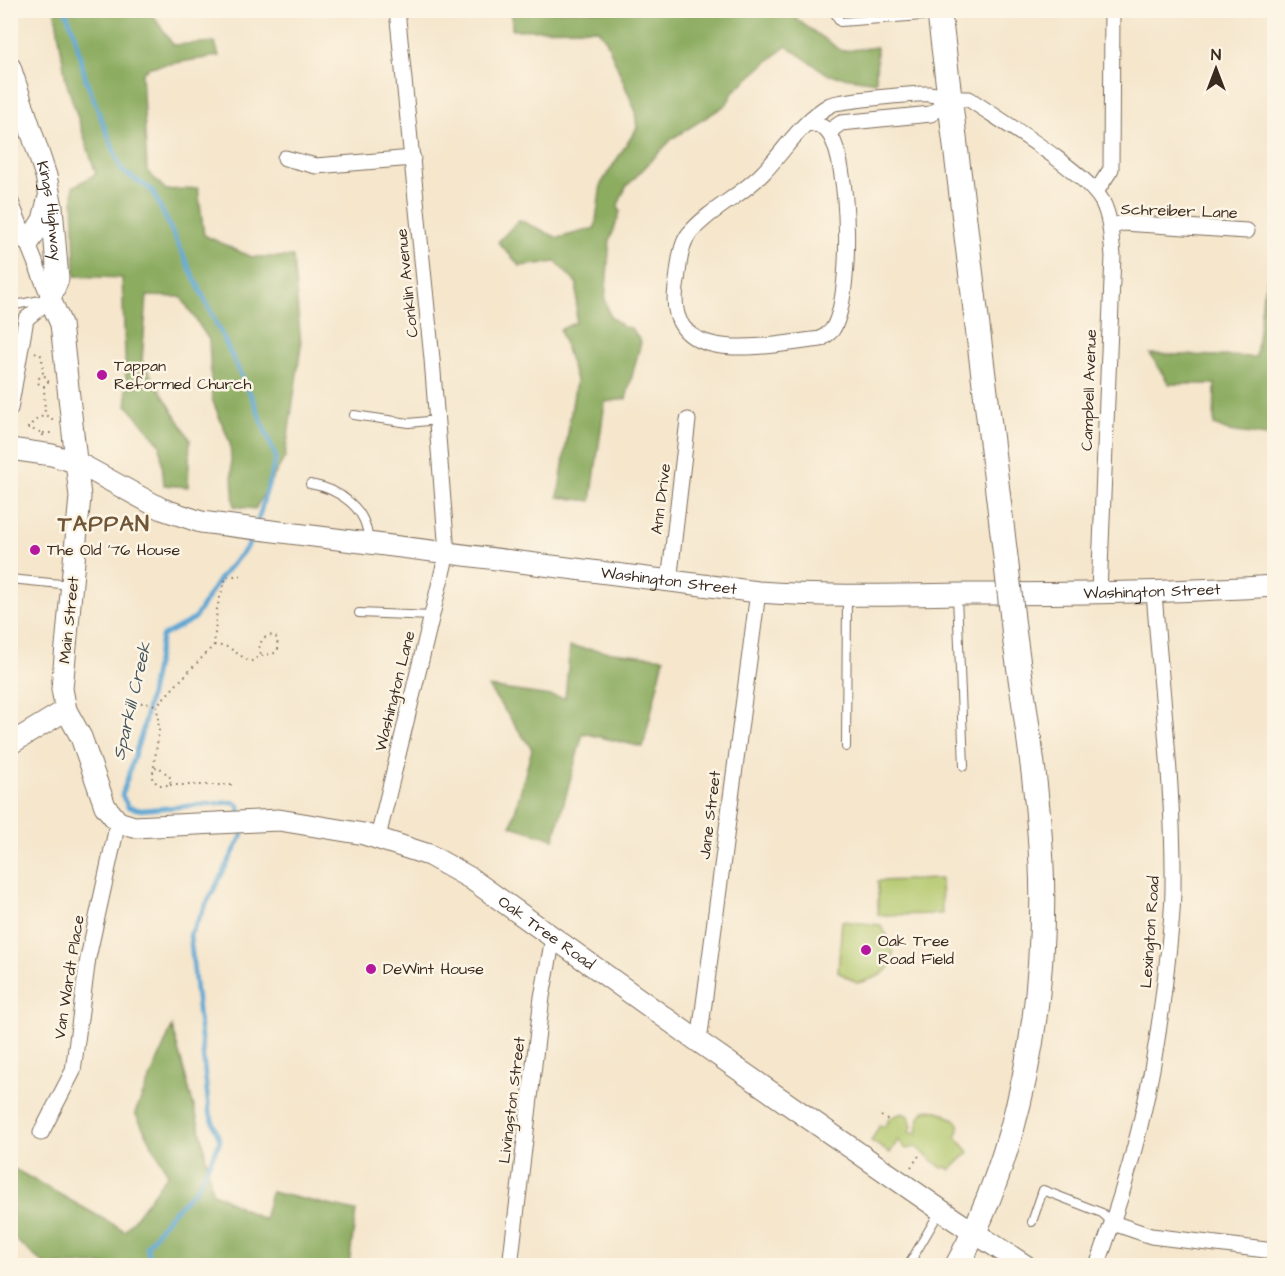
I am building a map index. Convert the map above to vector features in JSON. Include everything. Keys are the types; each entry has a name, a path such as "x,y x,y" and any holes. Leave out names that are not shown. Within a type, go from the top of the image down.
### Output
{"main road":[{"path":"940,13 1038,830 1042,886 1041,954 1033,1028 1018,1102 996,1174 974,1231 957,1266"}],"street":[{"name":"Conklin Avenue","path":"397,10 413,158 447,553"},
{"path":"1096,192 1112,169 1112,10"},
{"name":"Kings Highway","path":"10,67 49,194 58,279 50,298"},
{"name":"Campbell Avenue","path":"828,132 840,158 846,207 847,260 832,330 821,339 738,348 716,347 695,339 679,321 674,300 687,236 715,209 762,174 808,123 832,103 929,94 950,100 969,99 1074,172 1096,192 1103,204 1110,227 1113,256 1099,592"},
{"path":"808,123 819,125 828,132 841,123 931,114 950,100"},
{"path":"285,158 316,166 413,158"},
{"path":"29,242 43,220 49,194"},
{"path":"10,200 61,324 78,463"},
{"name":"Schreiber Lane","path":"1110,227 1123,223 1247,231"},
{"path":"10,409 26,319 50,298"},
{"name":"Ann Drive","path":"669,582 688,420"},
{"name":"Washington Street","path":"10,449 52,455 78,463 162,509 201,522 758,592 847,596 1154,592 1275,586"},
{"name":"Main Street","path":"66,710 62,689 80,497 78,463"},
{"name":"Washington Lane","path":"378,837 447,553"},
{"name":"Jane Street","path":"699,1042 758,592"},
{"name":"Lexington Road","path":"1097,1266 1124,1191 1146,1108 1167,965 1173,887 1170,809 1154,592"},
{"path":"10,744 66,710 77,725 105,806 118,822"},
{"name":"Oak Tree Road","path":"118,822 134,827 257,819 298,822 378,837 405,845 446,864 699,1042 1026,1266"},
{"name":"Van Wardt Place","path":"41,1133 73,1071 88,958 118,822"},
{"name":"Livingston Street","path":"510,1266 542,997 552,938"},
{"path":"1113,1223 1151,1236 1275,1251"}],"lane":[{"path":"833,10 840,22 940,13"},
{"path":"10,306 50,298"},
{"path":"354,415 409,423 437,420"},
{"path":"310,484 327,487 359,510 368,526 368,543"},
{"path":"10,579 72,586"},
{"path":"957,594 964,766"},
{"path":"846,747 847,596"},
{"path":"359,613 432,616"},
{"path":"1032,1221 1043,1190 1102,1214 1113,1223"},
{"path":"909,1266 941,1209"}],"path":[{"path":"32,347 42,356 43,376 38,382 44,386"},
{"path":"43,376 48,380 44,386 45,415 34,421 28,428 43,433 60,432"},
{"path":"43,433 43,439"},
{"path":"232,785 159,785 152,779 159,731 157,705 214,645 217,608 226,578 243,575"},
{"path":"214,645 228,647 250,662 261,656 275,653 278,649 277,638 272,635 264,638 260,645 261,656"},
{"path":"135,702 157,705"},
{"path":"155,768 159,767 171,778 170,785"},
{"path":"881,1116 888,1120"},
{"path":"908,1172 921,1153"}],"green space":[{"path":"55,11 150,11 173,45 215,42 219,56 150,67 142,73 147,171 166,190 198,188 204,235 251,257 293,257 301,346 285,457 255,509 234,506 230,443 212,399 209,340 181,297 147,296 142,361 190,439 188,487 164,485 160,444 127,405 122,278 75,276 73,187 96,174 66,81"},
{"path":"512,11 799,11 796,19 842,51 877,47 876,82 829,75 786,46 734,91 726,105 673,138 626,187 618,205 620,212 610,240 605,300 610,316 623,327 631,328 641,342 626,399 605,402 591,501 558,497 576,380 560,330 576,322 577,284 556,262 520,266 498,242 519,220 558,238 595,228 601,184 637,128 635,110 606,40 597,29 512,30"},
{"path":"1274,258 1274,437 1228,431 1214,425 1215,384 1169,384 1150,354 1256,357 1263,295"},
{"path":"570,647 664,658 643,747 583,733 554,839 511,826 532,749 488,687 565,698"},
{"path":"941,879 942,914 878,915 878,881"},
{"name":"Oak Tree Road Field","path":"842,921 880,925 892,946 893,955 892,963 880,975 857,983 838,972"},
{"path":"172,1027 202,1136 212,1192 264,1220 271,1192 356,1211 349,1265 45,1265 11,1236 11,1167 125,1231 168,1174 135,1113"},
{"path":"926,1110 939,1111 957,1121 959,1130 956,1137 969,1152 950,1170 947,1167 942,1168 916,1147 906,1149 898,1140 890,1153 871,1141 880,1125 884,1127 890,1118 902,1113 909,1116 912,1127 909,1132 917,1134 919,1117"}],"waterway":[{"name":"Sparkill Creek","path":"65,10 73,29 86,80 122,171 152,190 254,402 276,458 257,524"},
{"name":"Sparkill Creek","path":"240,817 239,806 233,802 141,810 128,807 122,795 143,729 162,636 194,619 220,578 248,546 253,534"},
{"name":"Sparkill Creek","path":"150,1266 147,1246 167,1218 197,1188 220,1141 209,1111 190,935 242,836 242,828"}],"place":[{"name":"Tappan Reformed Church","path":"102,375"},
{"name":"The Old '76 House","path":"35,550"},
{"name":"Oak Tree Road Field","path":"866,950"},
{"name":"DeWint House","path":"371,969"}],"district":[{"name":"TAPPAN","path":"104,524"}]}
